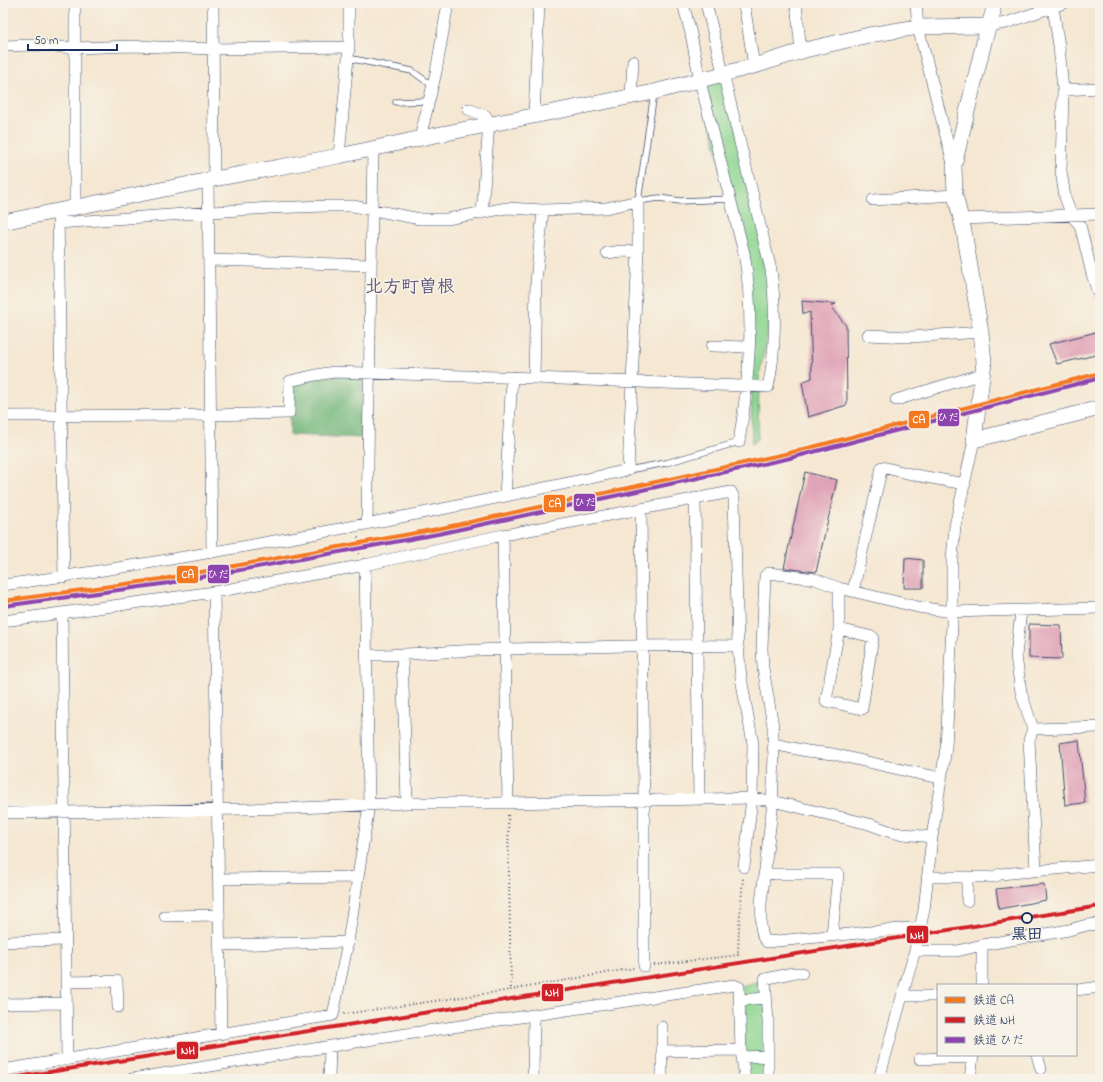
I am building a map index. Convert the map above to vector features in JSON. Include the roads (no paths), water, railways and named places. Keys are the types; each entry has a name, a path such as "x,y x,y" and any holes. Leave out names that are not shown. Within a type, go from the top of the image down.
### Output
{"street":[{"path":"75,3 75,208"},
{"path":"212,552 208,213 211,179 213,3"},
{"path":"339,156 348,52 349,3"},
{"path":"420,138 433,86 448,3"},
{"path":"534,116 539,3"},
{"path":"683,3 691,34 700,81 744,253 749,280 749,347 746,387 739,442"},
{"path":"3,416 289,413 290,381 334,372 768,387 773,348 775,295 770,263 706,3"},
{"path":"742,3 754,66"},
{"path":"796,3 801,51"},
{"path":"879,1079 921,927 932,837 946,748 952,612 952,560 955,526 974,440 984,362 981,332 961,219 955,196 954,166 918,27 916,3"},
{"path":"954,166 988,26 993,12 993,3"},
{"path":"58,217 75,208 211,179 339,156 420,138 654,92 754,66 801,51 869,35 918,27 988,26 1006,23 1064,3"},
{"path":"1053,7 1059,46 1063,90 1061,171 1065,197 1072,216 1080,225 1092,274 1100,299"},
{"path":"3,46 35,45 75,48 132,46 348,52"},
{"path":"631,97 634,61"},
{"path":"1063,90 1100,88"},
{"path":"468,110 486,116 490,124 482,213"},
{"path":"362,525 370,374 373,148"},
{"path":"874,200 955,196"},
{"path":"3,222 58,217 208,213 269,208 326,206 353,206 420,219 447,219 507,208 543,210 606,208 638,201 638,252 628,470 362,525 64,577 3,585"},
{"path":"534,378 536,282 543,210"},
{"path":"961,219 1100,214"},
{"path":"58,217 64,577"},
{"path":"607,253 622,251 638,252"},
{"path":"208,260 371,265"},
{"path":"868,335 910,337 981,332"},
{"path":"712,346 749,347"},
{"path":"896,400 982,374"},
{"path":"505,496 512,377"},
{"path":"974,440 1100,408"},
{"path":"853,591 882,467 915,475 965,484"},
{"path":"3,621 214,592 363,565 503,535 695,498 728,492 732,493 734,498 738,646 741,678 753,744 752,798 744,866"},
{"path":"695,498 700,800"},
{"path":"641,509 644,966"},
{"path":"503,535 508,803"},
{"path":"3,1070 333,1015 348,942 369,805 367,655 363,565"},
{"path":"921,927 767,942 763,938 761,927 761,903 772,801 774,755 773,726 763,668 762,648 765,576 769,573 815,579 839,588 918,607 952,612 1100,608"},
{"path":"839,588 839,629 826,701 862,709 873,637 839,629"},
{"path":"214,592 221,1034"},
{"path":"1021,611 1016,656 1021,692 1032,729 1029,740 1036,870"},
{"path":"62,614 67,1060"},
{"path":"367,655 402,655 506,649 697,645 738,646"},
{"path":"402,655 407,803"},
{"path":"1032,729 1100,727"},
{"path":"773,744 807,751 833,754 907,772 941,778"},
{"path":"3,813 299,808 407,803 508,803 752,798 772,801 870,824 894,833 932,837"},
{"path":"927,877 994,877 1000,874 1100,865"},
{"path":"764,872 775,874 838,874 832,935"},
{"path":"218,879 358,877"},
{"path":"967,877 967,901"},
{"path":"165,916 219,915"},
{"path":"915,951 957,951 982,945 1069,930 1087,925 1100,924"},
{"path":"3,942 65,940"},
{"path":"220,945 348,942"},
{"path":"982,945 982,984"},
{"path":"768,1079 765,980 792,973 802,973"},
{"path":"66,982 118,981 118,1007"},
{"path":"132,1079 734,985 739,987 742,1053 746,1079"},
{"path":"1077,990 1100,987"},
{"path":"902,996 937,996"},
{"path":"740,1000 766,998"},
{"path":"3,1004 66,1003"},
{"path":"533,1079 534,1016"},
{"path":"662,1027 662,1079"},
{"path":"329,1079 330,1047"},
{"path":"662,1051 742,1053 768,1056"},
{"path":"920,1059 973,1056 970,1079"},
{"path":"1037,1056 1041,1069"}],"lane":[{"path":"348,52 412,71 433,86"},
{"path":"654,92 638,201 659,198 680,201 730,199"},
{"path":"396,102 429,101"},
{"path":"628,470 666,462 739,442"}],"waterway":[{"path":"335,1079 336,1051"}],"rail line":[{"name":"CA","path":"3,601 168,578 437,529 785,454 1100,373"},
{"name":"ひだ","path":"4,606 169,583 438,534 786,459 1100,378"},
{"name":"NH","path":"5,1079 1100,906"}],"place":[{"name":"黒田","path":"1027,918"}],"district":[{"name":"北方町曽根","path":"410,288"}]}
